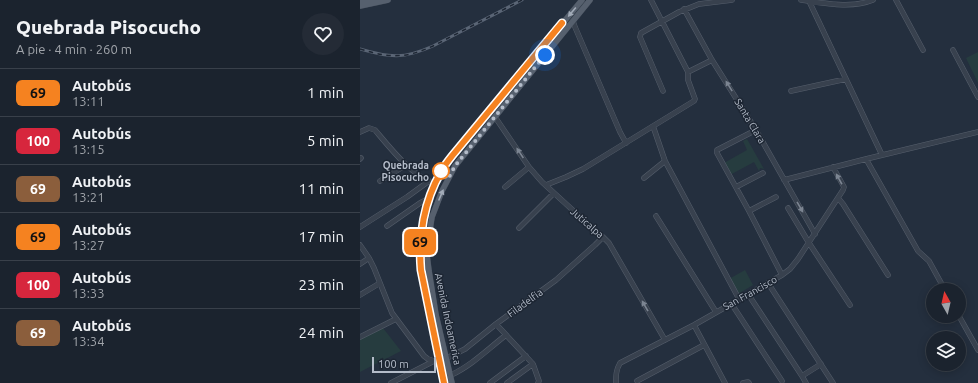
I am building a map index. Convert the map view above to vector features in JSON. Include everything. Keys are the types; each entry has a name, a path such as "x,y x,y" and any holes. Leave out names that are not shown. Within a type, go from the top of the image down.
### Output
{"main road":[{"path":"360,2 372,0"},
{"path":"360,6 388,0"},
{"name":"Avenida Indoamerica","path":"444,383 420,264 420,235 425,213 435,184 441,171 452,156 582,0"},
{"name":"Avenida Indoamerica","path":"452,383 436,315 428,266 428,242 432,217 442,191 455,166 590,0"}],"street":[{"path":"546,185 583,169 694,101 695,99 688,80 688,72 651,0"},
{"path":"663,90 640,35 641,33 698,2 732,0"},
{"path":"801,0 846,5 873,0"},
{"path":"896,0 923,50"},
{"path":"808,1 882,155"},
{"name":"Santa Clara","path":"684,10 712,60 756,130 815,234"},
{"path":"573,21 626,143"},
{"path":"953,50 978,97"},
{"path":"688,72 712,60"},
{"path":"791,91 846,79"},
{"name":"Juticalpa","path":"495,117 529,167 542,182 553,194 609,243 665,340"},
{"path":"653,126 665,162 738,299"},
{"path":"360,132 369,128 375,130 406,165 435,184"},
{"path":"756,130 717,150 717,153 782,275"},
{"path":"784,180 978,132"},
{"path":"866,159 918,251 929,261 941,283"},
{"path":"644,178 665,162"},
{"path":"380,181 406,165"},
{"path":"505,187 529,167"},
{"name":"San Francisco","path":"616,383 617,368 620,363 694,325 790,269 815,234 844,187 833,167"},
{"path":"736,187 763,173"},
{"path":"360,227 429,181"},
{"path":"519,228 553,194"},
{"path":"749,211 776,197"},
{"path":"387,226 420,203 430,198"},
{"path":"838,198 888,275"},
{"path":"788,208 850,305"},
{"path":"656,216 716,312"},
{"name":"Filadelfia","path":"391,383 434,361 447,358 465,349 556,280 603,237"},
{"path":"360,245 374,268 392,313 424,356 434,361"},
{"path":"360,264 369,258"},
{"path":"360,295 380,283"},
{"path":"768,283 833,383"},
{"path":"748,294 806,383"},
{"path":"732,303 782,381"},
{"path":"360,337 396,318"},
{"path":"963,323 978,350"},
{"path":"496,324 533,364 538,382"},
{"path":"694,325 725,383"},
{"path":"451,375 481,355 506,334"},
{"path":"637,381 704,345"},
{"path":"490,383 526,356"},
{"path":"507,383 533,364"},
{"path":"802,376 821,364"},
{"path":"743,383 749,383"}],"green space":[{"path":"978,52 978,83 966,58"},
{"path":"747,139 764,169 760,168 759,171 754,162 730,175 724,163 747,150 743,141"},
{"path":"745,270 753,285 738,294 729,279"},
{"path":"383,328 401,351 360,372 360,339"}],"railway":[{"path":"360,49 397,56 414,53 433,46 522,0"}],"bus line":[{"name":"69","path":"444,383 421,270 420,235 427,206 441,171 452,156 562,23"}],"place":[{"name":"Quebrada Pisocucho","path":"441,171"}],"route":[{"path":"441,171 448,179 455,166 545,55"}]}
